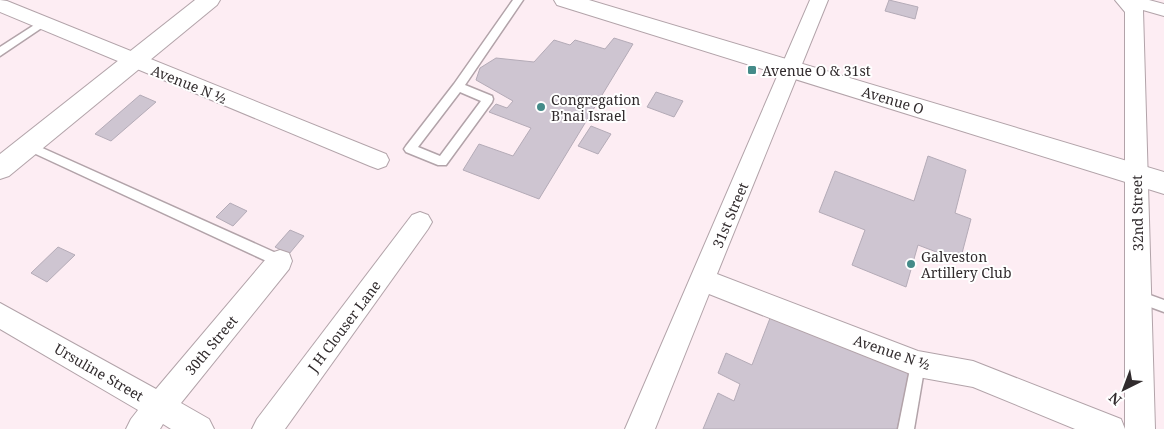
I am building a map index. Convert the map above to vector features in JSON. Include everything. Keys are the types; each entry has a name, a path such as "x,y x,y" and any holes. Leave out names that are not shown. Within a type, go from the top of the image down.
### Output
{"main road":[{"path":"0,169 209,0"},
{"name":"Avenue O","path":"565,0 1164,183"}],"street":[{"name":"31st Street","path":"640,429 819,0"},
{"path":"1125,0 1164,10"},
{"name":"32nd Street","path":"1125,0 1134,11 1140,429"},
{"name":"Avenue N ½","path":"0,5 132,61 378,160"},
{"name":"J H Clouser Lane","path":"267,429 420,222"},
{"name":"30th Street","path":"141,429 280,261"},
{"name":"Avenue N ½","path":"702,279 918,364 973,374 1111,429"},
{"name":"Ursuline Street","path":"0,315 199,429"}],"lane":[{"path":"458,87 488,99 442,162 410,149 458,87 518,0"},
{"path":"0,52 42,23"},
{"path":"29,146 280,261"},
{"path":"1139,297 1164,306"},
{"path":"906,429 918,364"}],"building":[{"path":"889,0 918,7 915,19 885,11"},
{"path":"614,38 633,44 539,199 463,170 479,144 513,156 531,128 489,112 496,104 507,108 513,101 476,80 480,68 496,58 534,62 554,40 570,45 575,40 605,49"},
{"path":"656,92 683,101 674,117 647,107"},
{"path":"140,95 156,102 111,141 95,134"},
{"path":"591,126 611,134 598,154 578,146"},
{"path":"928,156 966,170 955,213 971,219 960,261 918,245 906,287 852,265 865,230 819,212 835,171 914,201"},
{"path":"230,203 247,211 233,226 216,217"},
{"path":"290,230 304,236 289,254 275,247"},
{"path":"58,247 75,255 47,282 31,273"},
{"path":"772,313 910,372 897,429 703,429 718,393 734,401 740,384 718,373 726,353 752,365"}],"place":[{"name":"Avenue O & 31st","path":"752,70"},
{"name":"Congregation B'nai Israel","path":"541,107"},
{"name":"Galveston Artillery Club","path":"911,264"}]}
